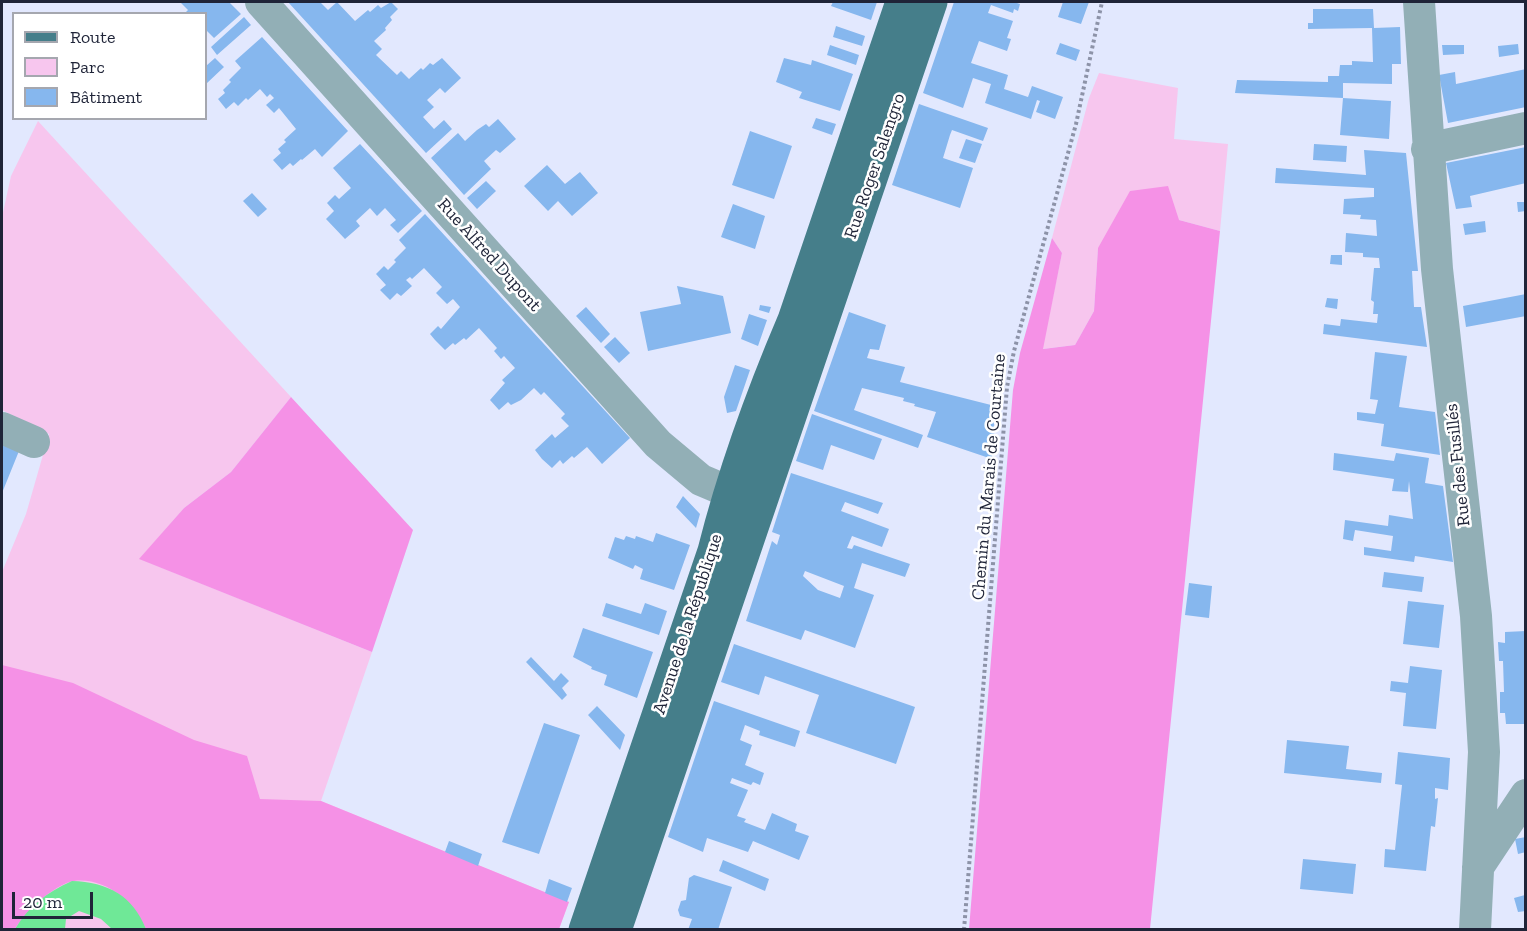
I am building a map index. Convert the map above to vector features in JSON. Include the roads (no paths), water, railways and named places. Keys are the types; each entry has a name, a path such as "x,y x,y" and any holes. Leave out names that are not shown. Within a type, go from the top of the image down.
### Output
{"main road":[{"name":"Rue Roger Salengro","path":"806,326 902,2"},
{"name":"Rue Roger Salengro","path":"806,326 931,2"},
{"name":"Avenue de la République","path":"585,930 710,562 729,493 772,370 806,326"},
{"name":"Avenue de la République","path":"615,930 759,504 806,326"}],"street":[{"name":"Rue Alfred Dupont","path":"261,2 658,444 701,480 759,504"},
{"path":"729,493 778,414 917,2"},
{"name":"Rue des Fusillés","path":"1419,2 1427,149 1479,527 1476,616 1484,752 1475,930"},
{"path":"1427,149 1526,128"},
{"path":"2,428 34,442"},
{"path":"598,930 724,564 759,504"},
{"path":"1477,869 1526,795"}]}
